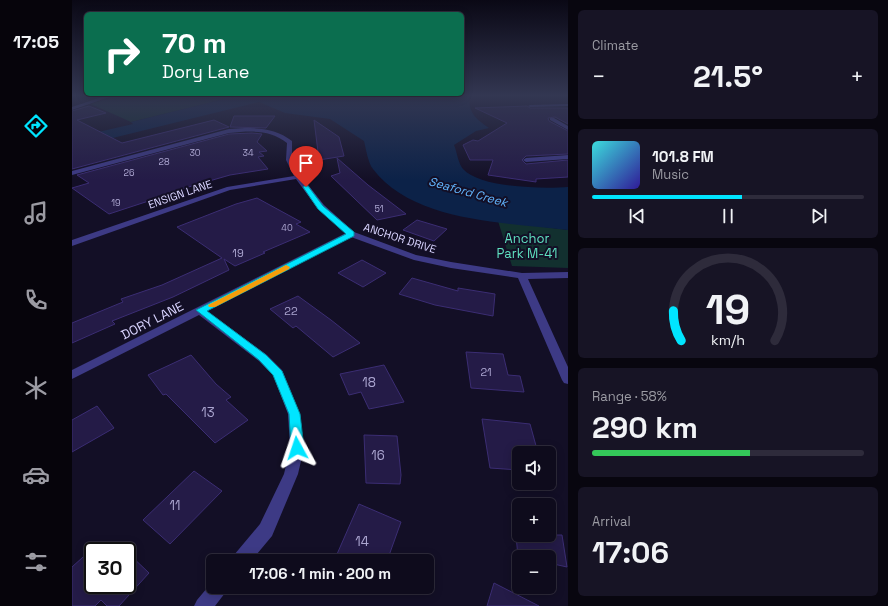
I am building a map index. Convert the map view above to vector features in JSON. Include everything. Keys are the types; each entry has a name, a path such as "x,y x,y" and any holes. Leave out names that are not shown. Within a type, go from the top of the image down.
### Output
{"street":[{"name":"ANCHOR DRIVE","path":"72,172 207,135 245,130 271,132 284,136 290,142 289,160 298,177 321,207 351,234 414,257 451,265 522,276 568,275"},
{"path":"526,160 568,157"},
{"name":"ENSIGN LANE","path":"72,243 229,188 298,177"},
{"name":"DORY LANE","path":"72,375 351,234"},
{"path":"522,276 568,380"},
{"path":"201,310 263,358 278,373 294,414 297,448 291,474 266,530 246,554"},
{"path":"203,606 213,594"}],"green space":[{"name":"Anchor Park M-41","path":"498,221 568,230 568,268 512,266"}],"water":[{"path":"172,123 72,148 72,138 133,124"},
{"name":"Seaford Creek","path":"337,123 483,123 489,128 476,131 454,145 461,167 471,175 497,184 543,188 568,187 568,230 463,217 436,210 412,200 391,187 373,169 368,160 364,141"}],"building":[{"path":"72,123 83,123 122,143 201,123 221,123 229,127 72,169"},
{"path":"231,123 270,123 266,128 230,127"},
{"path":"314,123 319,123 339,137 344,156 319,160"},
{"path":"507,123 553,123 568,131 568,154 526,156 522,160 526,164 568,160 568,177 536,179 536,182 488,175 493,160 470,160 463,145 473,140 478,141"},
{"path":"229,134 262,134 257,142 267,151 259,152 264,156 258,157 268,169 230,175 178,190 179,191 109,214 72,188 89,183 77,175"},
{"path":"337,158 368,185 406,214 377,220 331,176 340,173"},
{"path":"257,198 301,222 296,224 310,232 235,266 224,259 229,270 173,297 112,321 115,324 72,343 72,323 123,302 121,299 162,285 222,258 177,227 236,204"},
{"path":"417,220 447,229 434,241 403,230"},
{"path":"362,260 386,273 363,287 338,273"},
{"path":"412,278 458,291 458,288 495,294 493,316 435,305 399,294"},
{"path":"298,296 360,343 333,357 296,326 293,328 270,309"},
{"path":"466,352 503,354 508,375 520,376 524,392 471,388"},
{"path":"191,355 216,384 231,397 226,400 248,420 215,443 166,394 163,395 148,375"},
{"path":"384,365 404,402 369,409 361,392 349,395 340,374"},
{"path":"97,406 114,428 72,452 72,420"},
{"path":"482,419 530,424 536,446 512,446 512,470 490,468"},
{"path":"364,435 397,436 401,475 400,484 366,483"},
{"path":"194,471 222,491 170,544 143,520"},
{"path":"359,504 401,522 390,554 337,554"},
{"path":"556,535 562,535 567,567 556,565 556,550 517,550 517,542 556,542"},
{"path":"84,556 84,594 130,594 119,606 107,606 101,600 95,606 72,606 72,567"},
{"path":"136,561 149,573 136,587"},
{"path":"494,583 512,592 512,594 516,594 539,606 487,606"}],"slow traffic":[{"path":"212,305 286,267"}],"route":[{"path":"297,448 294,414 278,373 263,358 201,310 351,234 321,207 306,187"}]}
